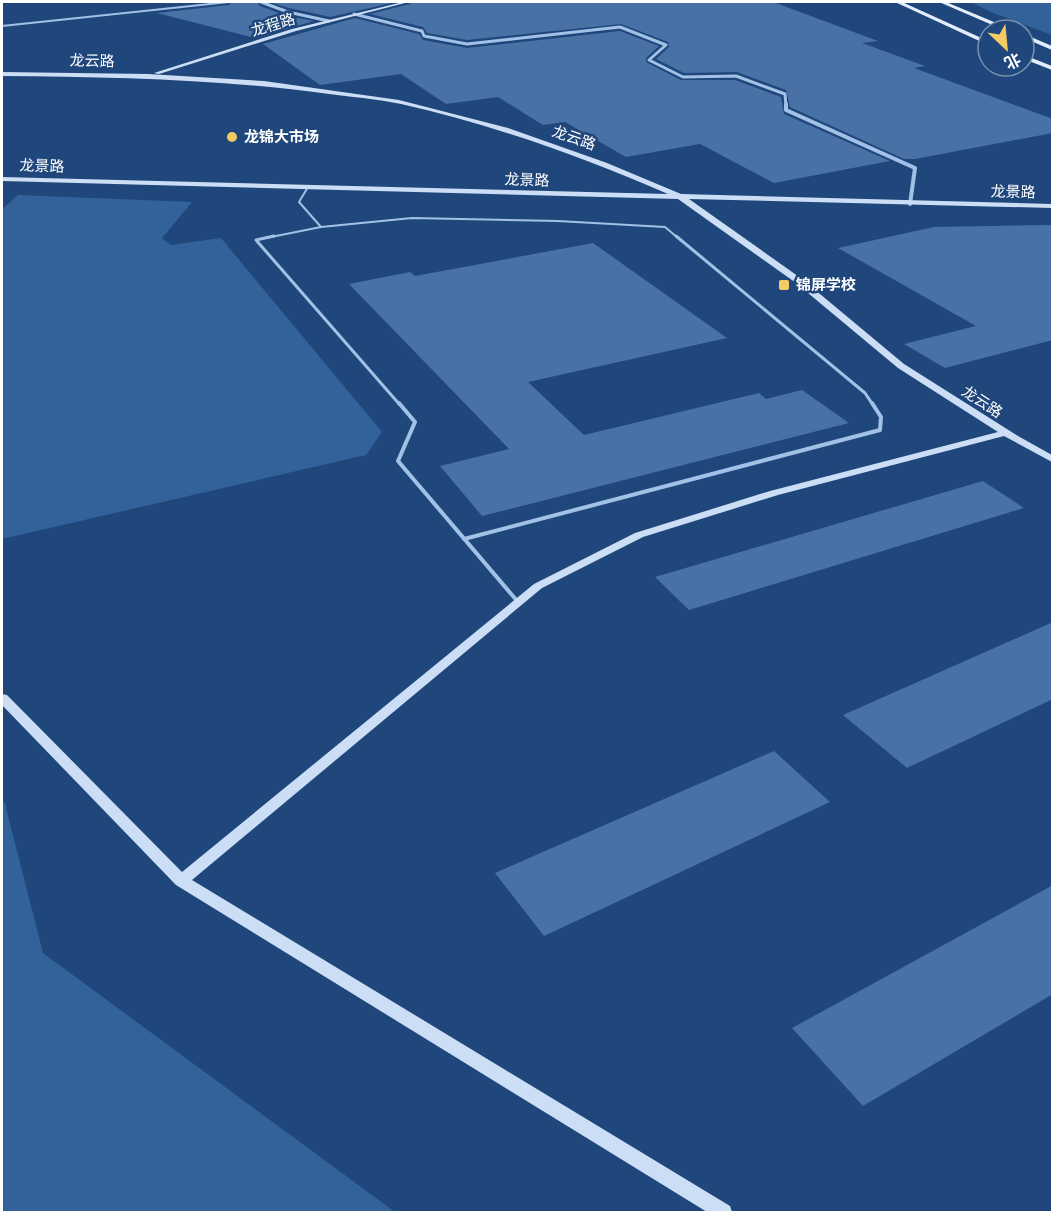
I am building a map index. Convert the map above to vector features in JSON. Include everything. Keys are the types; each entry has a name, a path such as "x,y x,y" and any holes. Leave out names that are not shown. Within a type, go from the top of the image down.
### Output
{"main road":[{"path":"898,2 976,38"},
{"path":"942,2 981,18"},
{"path":"1036,41 1053,48"},
{"path":"1036,62 1053,68"}],"street":[{"path":"261,2 288,12 330,21"},
{"name":"龙程路","path":"148,76 354,14 407,2"},
{"path":"354,14 422,31 424,36 467,44 620,27 666,45 649,60 683,77 736,76 785,94 786,110 915,168 910,204"},
{"name":"龙云路","path":"2,74 148,76 264,83 399,102 506,129 605,164 683,198 799,281 901,366 1005,433 1053,459"},
{"name":"龙景路","path":"2,178 683,198 1053,206"},
{"path":"181,881 538,586 639,535 774,494 1005,433"},
{"path":"2,698 181,881 723,1212"}],"lane":[{"path":"2,26 229,2"},
{"path":"308,187 299,202 321,227"},
{"path":"464,538 880,430 881,417 866,393 665,228 558,220 412,218 321,227 256,240 415,422 398,461 518,602"}],"shaded area":[{"path":"971,2 1052,2 1052,35 1036,29 1036,18 1007,18"},
{"path":"18,195 192,202 162,238 171,245 221,238 382,432 366,455 2,539 2,209"},
{"path":"2,800 5,804 43,953 395,1212 2,1212"}],"building":[{"path":"232,2 257,2 260,6 287,16 314,21 255,38 157,13 229,5"},
{"path":"270,2 396,2 330,17"},
{"path":"411,2 773,2 878,41 862,43 925,66 914,68 1053,119 1053,133 915,159 904,159 790,107 786,90 737,72 684,73 656,59 669,47 668,42 621,24 467,40 427,33 423,27 370,14"},
{"path":"355,18 419,34 423,40 467,48 620,31 659,46 646,58 646,62 681,80 735,80 781,97 784,114 890,161 774,183 700,144 626,157 565,122 543,125 498,97 446,104 401,74 320,85 263,44"},
{"path":"1053,225 1053,340 945,368 904,344 976,326 838,248 934,227"},
{"path":"593,243 727,338 528,382 584,435 759,393 766,399 802,390 849,423 482,516 440,466 509,449 349,284 410,272 415,276"},
{"path":"983,481 1024,508 689,610 655,577"},
{"path":"1053,622 1053,699 907,768 843,715"},
{"path":"774,751 830,802 544,936 495,873"},
{"path":"1053,885 1053,994 863,1106 792,1028"}],"place":[{"name":"龙锦大市场","path":"232,137"},
{"name":"锦屏学校","path":"784,285"}]}
